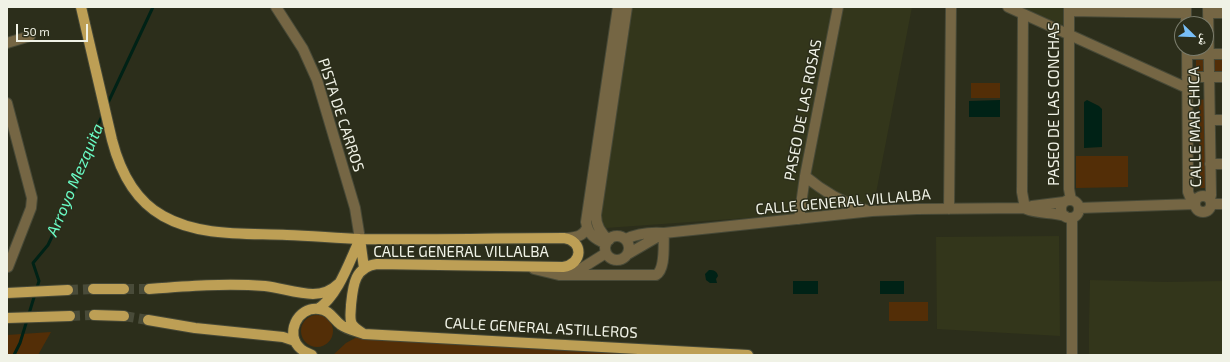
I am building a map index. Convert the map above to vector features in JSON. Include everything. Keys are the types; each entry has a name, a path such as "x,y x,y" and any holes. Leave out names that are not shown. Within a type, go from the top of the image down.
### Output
{"main road":[{"path":"81,7 112,140 119,162 132,188 147,206 162,216 201,230 226,232 360,239 566,238"},
{"name":"CALLE GENERAL VILLALBA","path":"364,334 355,328 350,319 354,281 364,268 377,264 567,266 574,262 578,254 576,244 566,238"},
{"path":"360,239 364,268"},
{"path":"312,355 301,349 295,341 293,329 297,318 306,311 318,309 330,298 360,239"},
{"path":"149,289 196,285 263,286 314,294 328,291 338,284"},
{"path":"93,289 124,289"},
{"path":"12,293 67,290"},
{"name":"CALLE GENERAL ASTILLEROS","path":"318,309 328,312 345,327 364,334 649,352 748,355"},
{"path":"94,314 124,316"},
{"path":"7,318 70,316"},
{"path":"148,320 195,328 282,338 295,341"}],"street":[{"name":"PISTA DE CARROS","path":"276,7 303,49 317,80 355,208 360,239"},
{"path":"607,246 592,236 587,228 586,222 618,7"},
{"path":"571,275 607,246 617,236 626,239 629,246 628,254 617,260 609,256 607,246 597,225 596,215 627,7"},
{"name":"PASEO DE LAS ROSAS","path":"799,219 805,176 838,7"},
{"path":"949,209 951,7"},
{"path":"1008,7 1186,88"},
{"path":"1069,9 1186,10"},
{"name":"PASEO DE LAS CONCHAS","path":"1068,201 1069,9"},
{"path":"1208,10 1223,13"},
{"path":"1022,14 1022,192 1025,208"},
{"path":"7,43 30,36"},
{"name":"CALLE MAR CHICA","path":"1187,56 1186,88 1188,192 1190,197 1196,202"},
{"name":"CALLE MAR CHICA","path":"1209,56 1210,202"},
{"path":"1187,77 1223,77"},
{"path":"7,103 32,198 32,203 7,266"},
{"path":"1210,120 1223,120"},
{"path":"1210,164 1223,164"},
{"path":"805,176 823,190 843,202 872,211"},
{"path":"1079,208 1196,202 1202,196 1208,197 1210,202 1223,204"},
{"path":"1068,201 1077,204 1079,208 1077,214 1068,217 1062,214 1061,208 1068,201"},
{"name":"CALLE GENERAL VILLALBA","path":"626,239 652,232 664,233 872,211 909,209 1025,208 1068,201"},
{"name":"CALLE GENERAL VILLALBA","path":"1025,208 1032,211 1068,217"},
{"path":"1068,217 1072,355"},
{"path":"566,238 578,236 584,233 587,228"},
{"path":"522,266 559,275 656,275 662,267 664,233"},
{"name":"CALLE GENERAL VILLALBA","path":"628,254 664,233"}],"shaded area":[{"path":"630,7 912,7 873,209 606,228 602,226 600,222"},
{"path":"1022,7 1064,7 1065,26 1031,11"},
{"path":"1196,56 1207,57 1207,72 1196,72"},
{"path":"1212,60 1223,60 1223,73 1212,73"},
{"path":"971,83 1000,83 1000,98 971,98"},
{"path":"1207,99 1207,188 1200,188 1199,100"},
{"path":"1000,100 1000,117 969,117 969,101"},
{"path":"1087,100 1102,109 1102,147 1084,148 1084,102"},
{"path":"1076,156 1128,156 1128,187 1076,188"},
{"path":"1059,236 1060,336 937,329 936,237"},
{"path":"709,270 717,273 717,283 710,283 706,280 705,274"},
{"path":"1090,280 1166,282 1223,281 1223,355 1089,355"},
{"path":"793,281 818,281 818,294 793,294"},
{"path":"880,281 904,281 904,294 880,294"},
{"path":"889,302 928,302 928,321 889,321"},
{"path":"314,315 320,315 330,322 333,331 332,337 326,344 320,347 314,347 304,340 301,334 301,328 308,318"},
{"path":"51,332 38,355 7,355 7,335"},
{"path":"357,337 642,352 642,355 333,355 346,343"}],"waterway":[{"name":"Arroyo Mezquita","path":"107,105 153,7"},
{"name":"Arroyo Mezquita","path":"14,355 20,343 39,281 33,263 48,245 77,184 90,142 103,114"}],"tunnel":[{"path":"68,290 93,289"},
{"path":"124,289 149,289"},
{"path":"70,316 94,315"},
{"path":"124,316 148,320"}]}
